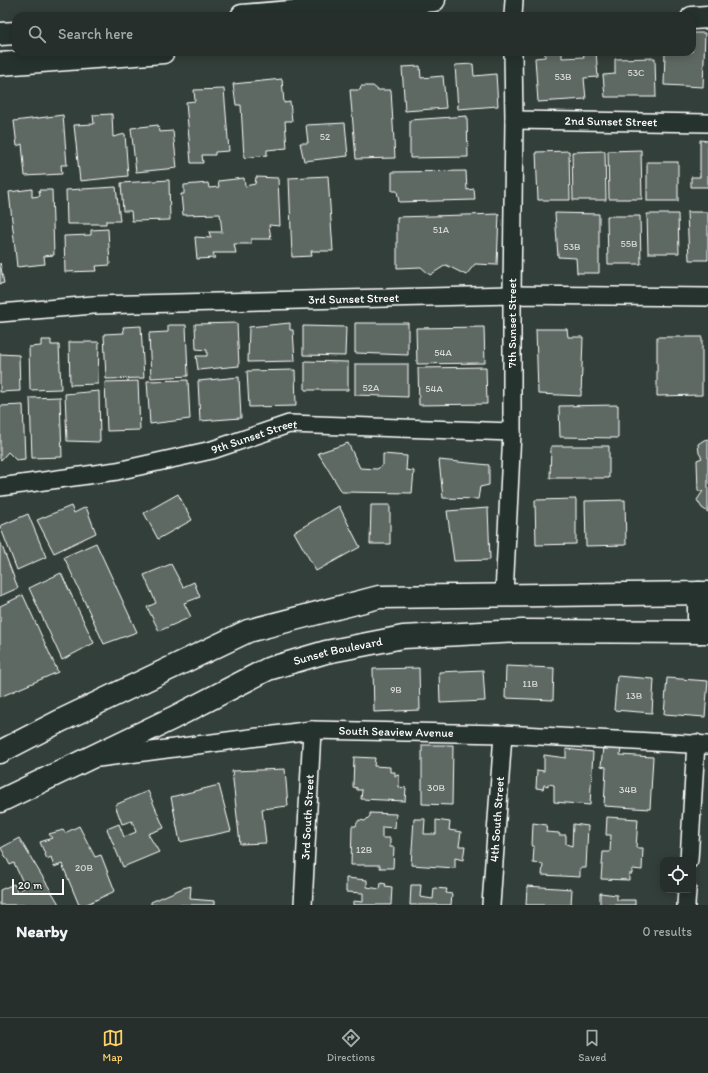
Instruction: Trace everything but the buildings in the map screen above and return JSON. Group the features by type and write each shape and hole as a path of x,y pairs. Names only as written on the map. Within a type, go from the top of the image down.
{"main road":[{"path":"290,12 434,0"},
{"path":"696,18 708,17"},
{"path":"0,34 12,33"},
{"path":"0,64 43,56"},
{"path":"0,752 62,720 248,631 379,597 504,594 703,593 704,632"},
{"name":"Sunset Boulevard","path":"0,801 173,718 268,669 326,652 403,637 522,631 704,632"},
{"path":"0,742 62,720"}],"street":[{"path":"513,12 514,0"},
{"name":"7th Sunset Street","path":"504,594 512,432 513,56"},
{"name":"2nd Sunset Street","path":"514,120 708,123"},
{"name":"3rd Sunset Street","path":"0,313 93,305 512,295 708,297"},
{"name":"9th Sunset Street","path":"0,487 117,471 212,450 289,424 512,432"},
{"name":"South Seaview Avenue","path":"86,760 312,730 503,734 702,744"},
{"name":"3rd South Street","path":"303,905 312,730"},
{"name":"4th South Street","path":"491,905 503,734"},
{"path":"689,857 702,744"},
{"path":"686,905 687,893"}]}
